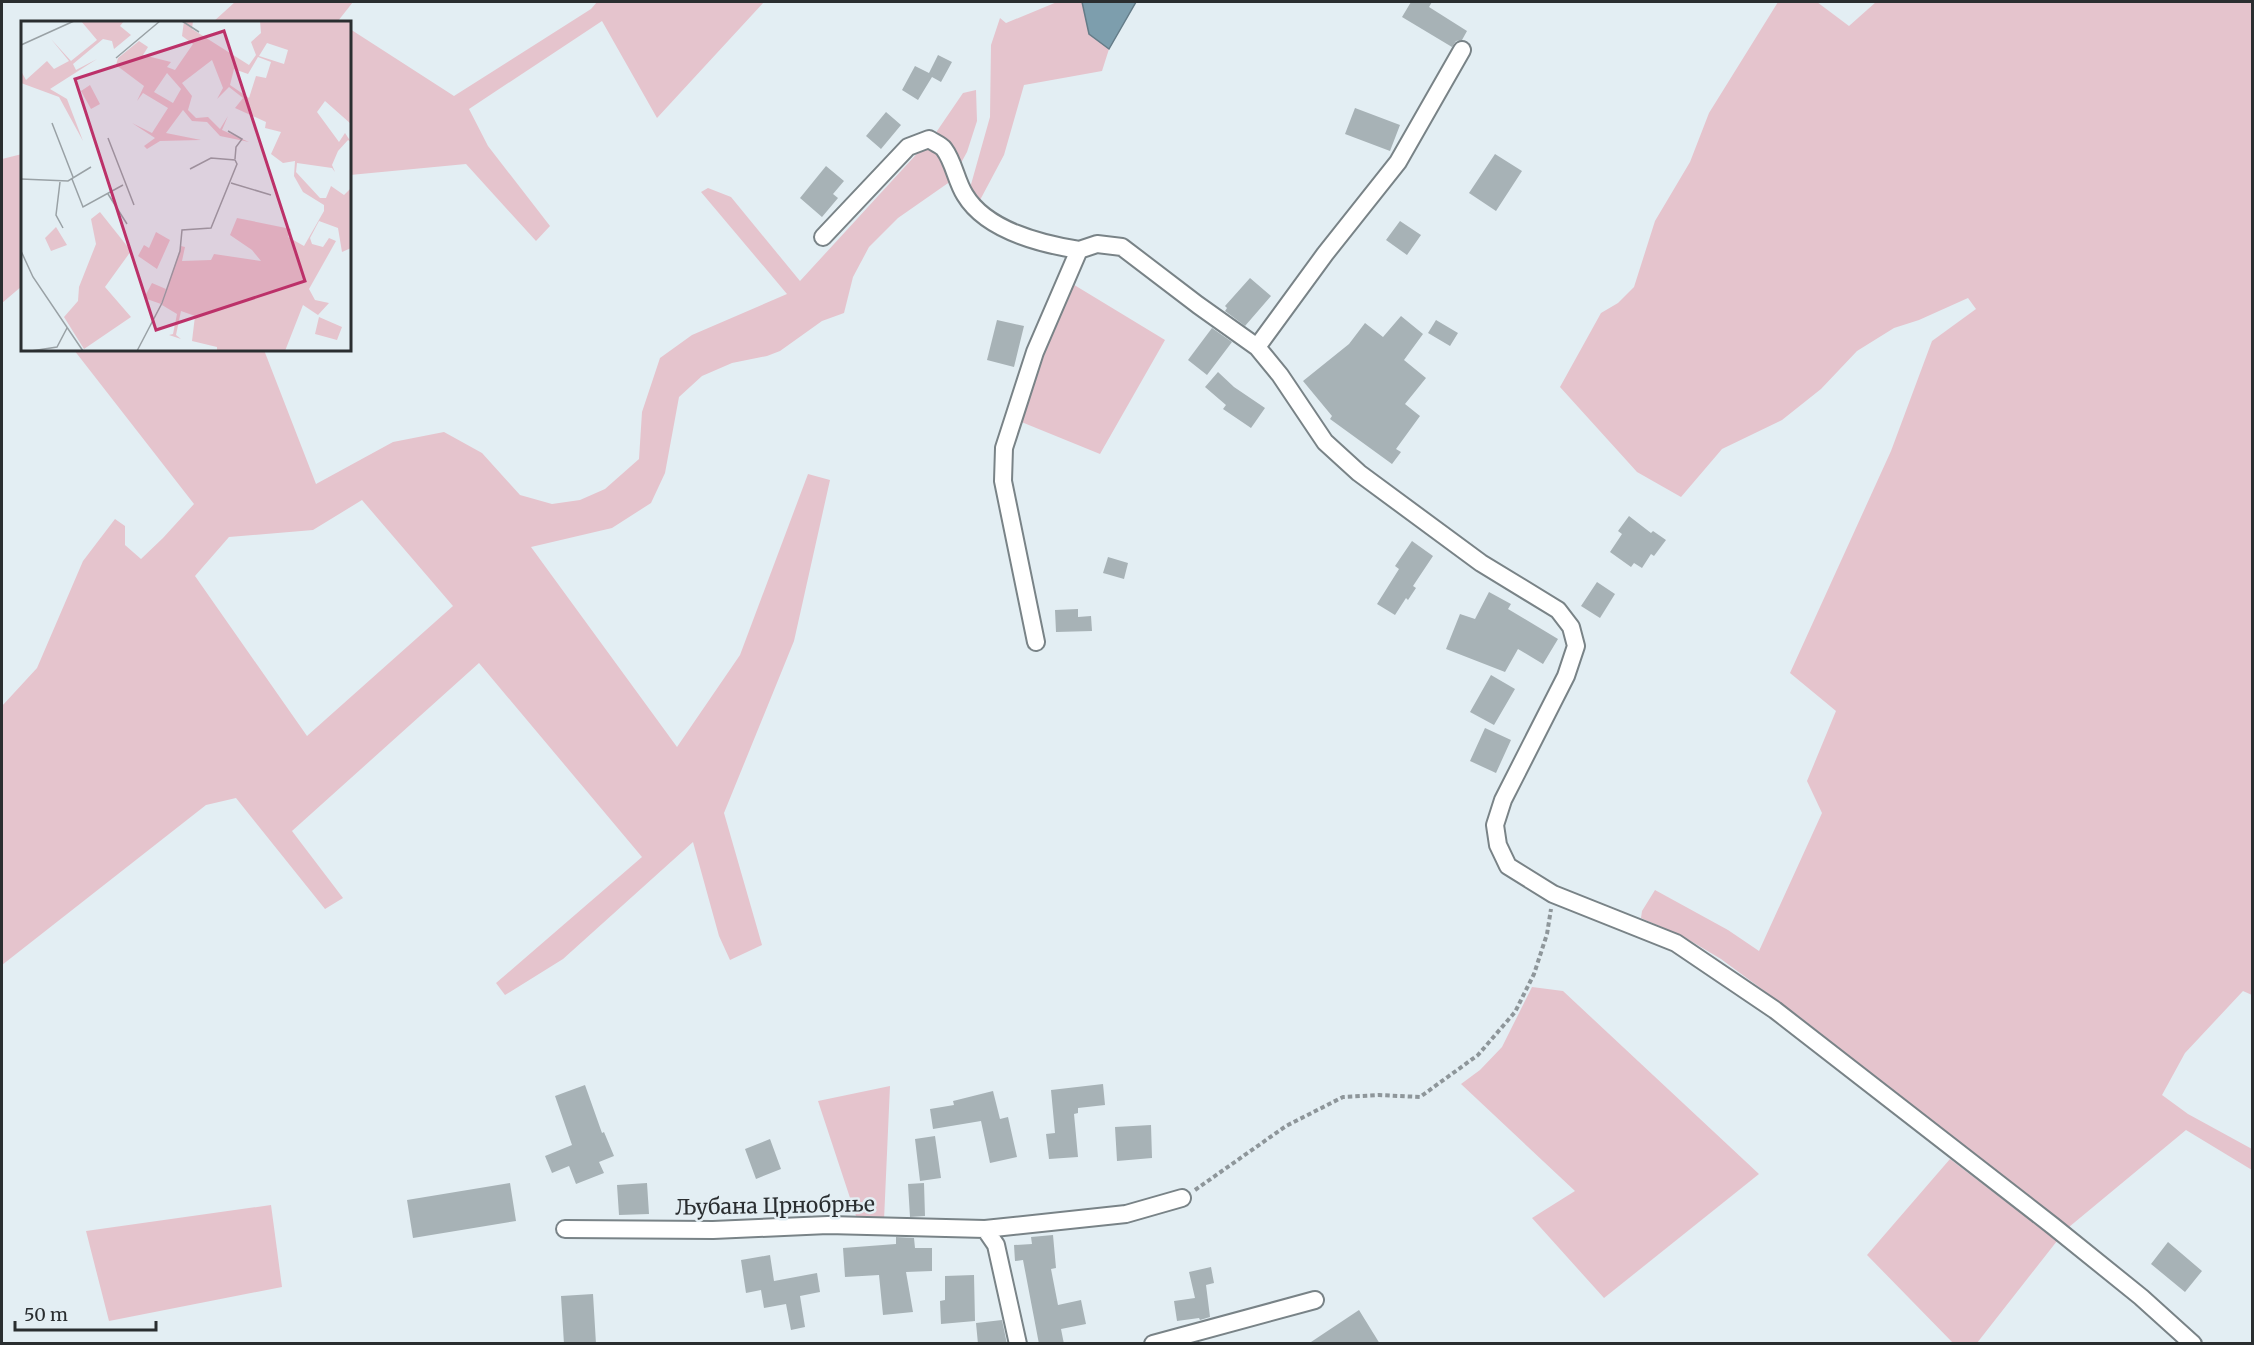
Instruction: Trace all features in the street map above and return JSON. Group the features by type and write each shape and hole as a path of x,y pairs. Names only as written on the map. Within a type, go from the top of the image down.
{"street":[{"path":"1257,347 1325,254 1398,162 1462,50"},
{"path":"823,237 908,147 929,139 943,147 965,196 994,223 1047,245 1079,250 1097,244 1122,247 1257,347 1280,375 1325,442 1359,473 1481,563 1558,610 1571,627 1576,646 1566,676 1503,800 1496,825 1498,846 1508,866 1553,894 1676,943 1775,1010 2053,1226 2141,1297 2193,1344"},
{"path":"1036,642 1004,481 1004,448 1035,352 1079,250"},
{"name":"Љубана Црнобрње","path":"565,1229 713,1230 828,1225 985,1229 1126,1214 1182,1198"},
{"path":"985,1229 996,1245 1018,1344"},
{"path":"1153,1344 1315,1300"}],"path":[{"path":"1182,1198 1286,1126 1342,1097 1379,1095 1420,1097 1478,1055 1515,1012 1534,974 1547,934 1553,894"}],"shaded area":[{"path":"235,2 353,2 338,21 214,21"},
{"path":"597,2 764,2 657,118 602,21 469,109 488,146 550,226 536,241 466,164 351,175 351,30 454,96 591,9"},
{"path":"1057,2 1082,2 1089,34 1109,49 1102,71 1024,85 1004,155 979,202 970,188 990,117 991,45 1000,18 1006,23"},
{"path":"1778,2 1817,2 1849,26 1876,2 2252,2 2252,995 2243,991 2185,1053 2162,1095 2188,1114 2252,1149 2252,1170 2186,1130 2069,1227 1797,1015 1721,959 1684,937 1641,918 1642,911 1655,890 1728,930 1759,951 1822,813 1807,781 1836,711 1790,673 1891,451 1932,341 1976,309 1968,298 1919,320 1894,328 1857,351 1821,389 1782,420 1722,449 1681,497 1637,472 1560,387 1601,313 1618,303 1634,287 1655,221 1690,162 1709,113"},
{"path":"976,90 977,121 967,152 951,181 898,218 869,247 853,277 844,313 822,321 780,351 732,363 702,376 679,397 665,473 651,503 612,528 531,547 677,747 740,655 808,474 830,480 794,641 724,813 762,945 730,960 719,936 693,842 563,959 505,995 496,983 642,857 479,663 292,831 343,898 325,909 236,798 206,805 2,965 2,706 37,668 83,561 115,519 125,526 125,545 141,559 194,504 75,351 264,351 316,484 393,442 444,432 482,453 520,495 552,504 580,500 605,489 639,459 642,412 660,358 692,335 787,294 701,192 708,188 731,197 800,281 935,134 963,93","holes":["362,500 453,606 307,736 195,576 229,537 313,530"]},
{"path":"21,154 21,287 2,303 2,159"},
{"path":"1071,283 1165,340 1100,454 1019,421 1039,356"},
{"path":"1532,987 1563,991 1759,1174 1604,1298 1532,1218 1575,1191 1461,1084 1480,1070 1502,1047"},
{"path":"890,1086 884,1220 857,1219 818,1101"},
{"path":"1950,1159 2057,1241 1977,1343 1953,1343 1867,1255"},
{"path":"271,1205 282,1287 109,1321 86,1231"}],"water":[{"path":"1082,2 1136,2 1109,49 1089,34"}],"building":[{"path":"1411,2 1432,2 1429,7 1467,31 1462,40 1456,41 1452,47 1402,17"},
{"path":"938,55 952,62 941,82 932,77 918,100 902,90 915,66 929,73"},
{"path":"1355,108 1400,125 1390,151 1345,134"},
{"path":"886,112 901,125 881,149 866,136"},
{"path":"1495,154 1522,171 1496,211 1469,193"},
{"path":"826,166 844,181 833,194 838,198 822,217 800,198"},
{"path":"1400,221 1421,235 1407,255 1386,240"},
{"path":"1250,278 1271,296 1245,326 1225,311 1227,308 1225,306"},
{"path":"1401,316 1423,334 1404,360 1426,378 1405,404 1420,416 1396,449 1401,452 1392,464 1330,419 1332,416 1303,381 1349,344 1365,323 1383,337"},
{"path":"997,320 1024,326 1014,367 987,360"},
{"path":"1436,320 1458,333 1450,346 1428,333"},
{"path":"1212,328 1232,342 1207,375 1188,360"},
{"path":"1218,372 1234,387 1265,408 1251,428 1223,409 1226,405 1205,387"},
{"path":"1629,516 1651,533 1653,531 1666,540 1654,556 1651,554 1642,568 1634,563 1631,567 1610,552 1622,534 1618,531"},
{"path":"1412,541 1433,556 1413,586 1416,588 1395,615 1377,604 1399,569 1395,566"},
{"path":"1108,557 1128,563 1124,579 1103,573"},
{"path":"1597,582 1615,594 1600,618 1581,606"},
{"path":"1489,592 1511,604 1508,609 1558,639 1543,664 1518,649 1505,672 1446,649 1460,614 1475,619"},
{"path":"1078,609 1078,617 1091,616 1092,631 1056,632 1055,610"},
{"path":"1491,675 1515,689 1494,725 1470,712"},
{"path":"1485,728 1511,740 1496,773 1470,761"},
{"path":"1103,1084 1105,1105 1078,1108 1078,1113 1074,1114 1078,1157 1049,1159 1046,1134 1055,1133 1051,1090"},
{"path":"585,1085 602,1133 604,1132 614,1156 599,1162 604,1173 576,1184 569,1166 552,1173 545,1156 572,1145 555,1096"},
{"path":"993,1091 1000,1119 1008,1117 1017,1157 990,1163 981,1121 933,1129 930,1109 954,1105 953,1101"},
{"path":"1151,1125 1152,1158 1117,1161 1115,1127"},
{"path":"935,1136 941,1178 920,1181 915,1139"},
{"path":"770,1139 781,1169 756,1179 745,1149"},
{"path":"510,1183 516,1221 413,1238 407,1200"},
{"path":"647,1183 649,1214 619,1215 617,1185"},
{"path":"924,1183 925,1216 910,1217 908,1184"},
{"path":"1053,1235 1056,1268 1051,1269 1058,1305 1081,1300 1086,1324 1061,1329 1064,1344 1039,1344 1023,1260 1015,1261 1014,1245 1032,1244 1031,1237"},
{"path":"896,1237 914,1238 915,1248 932,1248 932,1271 906,1272 913,1312 883,1315 879,1275 845,1277 843,1248 896,1244"},
{"path":"2168,1242 2202,1271 2185,1292 2151,1264"},
{"path":"770,1255 774,1281 817,1273 820,1292 800,1296 805,1327 791,1330 786,1304 764,1308 761,1290 746,1293 741,1260"},
{"path":"1211,1267 1214,1283 1206,1285 1210,1317 1177,1321 1174,1301 1195,1298 1189,1272"},
{"path":"974,1275 975,1321 941,1324 940,1301 945,1300 945,1276"},
{"path":"593,1294 596,1344 564,1344 561,1296"},
{"path":"1359,1310 1380,1344 1308,1344"},
{"path":"1002,1320 1007,1344 978,1344 976,1323"}]}
